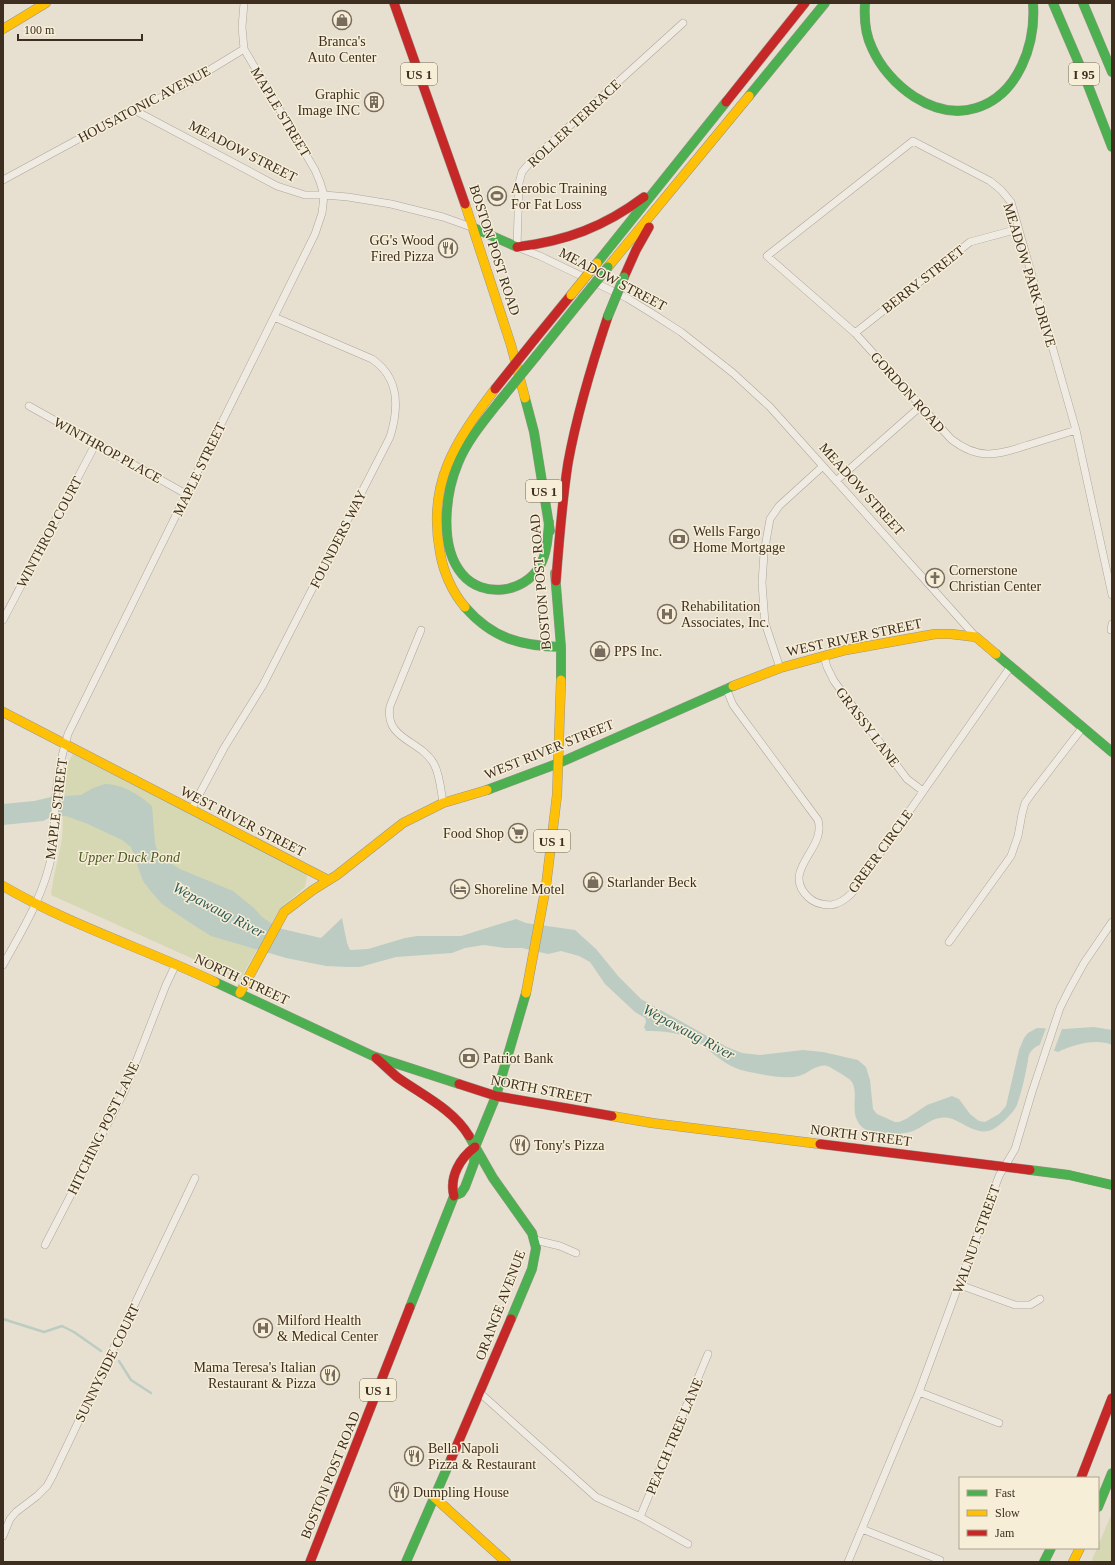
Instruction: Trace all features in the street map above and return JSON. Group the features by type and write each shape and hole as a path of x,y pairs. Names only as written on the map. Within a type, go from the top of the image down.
{"main road":[{"path":"3,29 46,3"},
{"name":"BOSTON POST ROAD","path":"310,1562 454,1196 460,1193 465,1187 474,1163 475,1147 496,1096 526,994 534,945 541,918 553,831 559,763 562,700 561,647 556,581 549,522 534,432 511,345 474,228 394,3"},
{"path":"561,647 523,644 497,634 485,627 473,617 457,597 441,560 438,537 436,513 440,484 444,469 457,442 495,389 597,264 805,3"},
{"path":"549,522 547,549 534,574 518,586 499,591 488,590 470,582 457,567 449,544 447,528 447,510 450,486 462,453 470,439 498,403 825,3"},
{"path":"865,3 865,25 870,45 878,62 890,78 904,91 929,104 947,109 961,109 976,108 992,101 1006,89 1016,75 1030,41 1034,23 1033,3"},
{"name":"I 95","path":"1053,3 1086,80 1112,147"},
{"name":"I 95","path":"1083,3 1112,72"},
{"path":"1090,3 1112,68"},
{"path":"517,247 546,243 571,237 596,228 631,207 653,190 682,156"},
{"path":"556,581 562,504 573,437 588,375 608,316 636,250 651,224 692,165"},
{"name":"MEADOW STREET","path":"474,228 517,247"},
{"name":"WEST RIVER STREET","path":"3,712 328,880 337,875 403,823 443,803 481,792 559,763 726,688 780,668 824,656 935,634 976,637"},
{"path":"976,637 1112,752"},
{"path":"240,993 284,912 328,880"},
{"name":"NORTH STREET","path":"3,886 36,905 176,964 373,1056 496,1096 652,1123 1006,1167 1050,1171 1085,1177 1112,1185"},
{"name":"ORANGE AVENUE","path":"373,1056 396,1076 444,1109 463,1126 493,1178 528,1227 535,1240 536,1252 532,1269 480,1393 406,1562"},
{"name":"BOSTON POST ROAD","path":"454,1196 451,1190 452,1182 462,1158 468,1151 475,1147"},
{"path":"1081,1477 1112,1398"},
{"path":"1099,1505 1112,1473"},
{"path":"434,1497 506,1562"},
{"path":"1044,1562 1050,1549"},
{"path":"1073,1562 1080,1549"}],"street":[{"path":"244,3 242,27 244,48"},
{"name":"ROLLER TERRACE","path":"517,247 519,183 525,168 683,23"},
{"name":"HOUSATONIC AVENUE","path":"3,180 91,132 180,88 244,48"},
{"name":"MAPLE STREET","path":"3,965 36,905 44,884 52,855 56,794 65,744 83,703 315,234 322,213 324,195 315,170 244,48"},
{"name":"MEADOW STREET","path":"136,110 277,186 305,195 324,195 391,204 443,216 474,228"},
{"name":"MEADOW PARK DRIVE","path":"767,256 913,141 990,181 1001,190 1011,202 1076,430 1112,595"},
{"name":"BERRY STREET","path":"855,333 970,242 1018,229"},
{"name":"MEADOW STREET","path":"517,247 540,256 627,298 681,332 733,373 758,395 976,637"},
{"name":"GORDON ROAD","path":"767,256 855,333 950,439 963,448 979,453 1001,454 1076,430"},
{"name":"FOUNDERS WAY","path":"191,810 224,748 264,685 390,437 395,421 397,406 394,389 389,378 378,363 372,359 274,317"},
{"name":"WINTHROP PLACE","path":"29,406 186,494"},
{"path":"836,481 921,406"},
{"name":"WINTHROP COURT","path":"3,620 96,443"},
{"path":"780,668 765,623 762,583 764,553 770,519 779,506 823,466"},
{"path":"421,630 390,706 390,723 395,731 429,756 434,764 443,803"},
{"name":"GRASSY LANE","path":"824,656 827,667 834,681 907,779 923,791"},
{"name":"GREER CIRCLE","path":"726,688 732,705 818,820 820,827 818,838 799,872 803,892 811,900 828,905 840,902 848,897 1011,666"},
{"path":"949,942 1011,856 1018,836 1025,804 1083,727"},
{"name":"WALNUT STREET","path":"848,1562 919,1392 960,1285 999,1176 1016,1149 1032,1092 1053,1028 1069,990 1112,922"},
{"name":"HITCHING POST LANE","path":"45,1245 124,1090 166,985 176,964"},
{"name":"SUNNYSIDE COURT","path":"3,1536 10,1519 16,1512 37,1496 47,1486 53,1475 195,1178"},
{"path":"535,1240 560,1246 576,1253"},
{"path":"960,1285 1015,1305 1030,1305 1040,1299"},
{"name":"PEACH TREE LANE","path":"640,1518 708,1354"},
{"path":"919,1392 999,1423"},
{"path":"480,1393 596,1497 640,1518 688,1544"},
{"path":"862,1529 940,1560"}],"green space":[{"name":"Upper Duck Pond","path":"73,754 306,873 307,877 305,887 279,910 240,980 51,895 62,838 63,784 68,764"},
{"path":"1112,1513 1112,1562 1091,1562 1097,1549 1099,1549 1099,1543"}],"water":[{"name":"Wepawaug River","path":"105,784 111,784 124,788 142,798 152,806 155,843 162,858 180,869 233,891 254,908 262,917 278,928 321,938 342,918 347,943 350,950 368,949 417,936 461,936 516,919 526,923 575,930 596,949 619,977 641,999 727,1047 742,1053 760,1055 803,1050 823,1052 858,1060 866,1067 870,1080 873,1109 877,1114 895,1122 906,1119 927,1105 952,1096 959,1099 970,1114 979,1121 985,1122 999,1114 1006,1106 1019,1050 1024,1038 1028,1033 1037,1028 1064,1029 1094,1027 1112,1030 1112,1045 1092,1042 1077,1045 1058,1052 1039,1045 1032,1050 1029,1056 1017,1105 1004,1121 991,1130 977,1130 953,1119 944,1117 933,1120 916,1130 908,1132 889,1135 876,1134 866,1130 856,1119 854,1106 855,1094 852,1082 830,1067 824,1065 816,1067 802,1075 793,1077 772,1076 745,1071 731,1066 690,1038 671,1033 646,1031 644,1027 646,1022 645,1018 635,1012 605,984 590,962 579,956 561,951 548,954 522,948 505,948 484,945 465,948 452,953 396,957 360,967 326,966 286,958 211,936 162,904 143,881 131,847 122,840 88,824 66,816 53,816 43,821 3,825 3,804 34,801 51,797 81,795 93,788"}],"pier":[{"path":"1046,1028 1062,1029 1053,1053 1039,1047"}],"waterway":[{"path":"3,1319 44,1332 62,1326 74,1332 101,1351"},
{"path":"119,1361 131,1380 151,1393"}],"traffic: fast":[{"path":"749,96 825,3"},
{"path":"865,3 868,37 879,62 889,75 914,97 944,109 960,111 976,108 991,101 1003,92 1014,80 1022,66 1028,50 1033,18 1033,3"},
{"path":"1053,3 1086,80 1112,147"},
{"path":"1083,3 1112,72"},
{"path":"597,263 726,102"},
{"path":"474,228 517,247"},
{"path":"582,299 608,267"},
{"path":"608,316 624,277"},
{"path":"537,355 582,299"},
{"path":"498,403 537,355"},
{"path":"525,398 534,432 550,531"},
{"path":"498,403 466,447 453,476 447,505 446,520 450,550 455,563 462,574 471,582 481,587 492,590 503,590 514,587 533,575 540,566 546,550 549,522"},
{"path":"555,573 561,647 561,680"},
{"path":"465,607 475,618 496,633 532,645 561,647"},
{"path":"996,654 1112,752"},
{"path":"487,790 559,763 733,686"},
{"path":"215,982 373,1056 459,1084"},
{"path":"410,1307 454,1196 461,1193 465,1187 474,1163 475,1147 496,1096 526,993"},
{"path":"469,1136 493,1178 532,1233 536,1248 532,1269 511,1319"},
{"path":"1030,1170 1069,1175 1112,1185"},
{"path":"406,1562 451,1459"},
{"path":"1099,1505 1112,1473"},
{"path":"1044,1562 1050,1549"}],"traffic: slow":[{"path":"3,29 46,3"},
{"path":"608,267 749,96"},
{"path":"465,204 511,345 525,398"},
{"path":"571,295 597,263"},
{"path":"465,607 452,588 443,566 437,527 437,505 441,484 448,464 468,427 495,389"},
{"path":"733,686 780,668 846,650 935,634 976,637 996,654"},
{"path":"526,993 546,886 557,795 561,680"},
{"path":"3,712 328,880"},
{"path":"240,993 284,912 313,890 337,875 403,823 443,803 487,790"},
{"path":"3,886 28,900 81,925 215,982"},
{"path":"612,1116 652,1123 820,1144"},
{"path":"434,1497 506,1562"},
{"path":"1073,1562 1080,1549"}],"traffic: jam":[{"path":"394,3 465,204"},
{"path":"726,102 805,3"},
{"path":"517,247 552,241 584,231 614,217 644,197"},
{"path":"624,277 636,250 649,227"},
{"path":"535,339 571,295"},
{"path":"556,581 568,463 585,389 608,316"},
{"path":"495,389 535,339"},
{"path":"376,1058 397,1077 446,1110 455,1118 469,1136"},
{"path":"459,1084 496,1096 612,1116"},
{"path":"820,1144 1030,1170"},
{"path":"454,1196 454,1175 460,1162 475,1147"},
{"path":"310,1562 410,1307"},
{"path":"451,1459 511,1319"},
{"path":"1081,1477 1112,1398"}],"place":[{"name":"Branca's Auto Center","path":"342,20"},
{"name":"Graphic Image INC","path":"374,102"},
{"name":"Aerobic Training For Fat Loss","path":"497,196"},
{"name":"GG's Wood Fired Pizza","path":"448,248"},
{"name":"Wells Fargo Home Mortgage","path":"679,539"},
{"name":"Cornerstone Christian Center","path":"935,578"},
{"name":"Rehabilitation Associates, Inc.","path":"667,614"},
{"name":"PPS Inc.","path":"600,651"},
{"name":"Food Shop","path":"518,833"},
{"name":"Starlander Beck","path":"593,882"},
{"name":"Shoreline Motel","path":"460,889"},
{"name":"Patriot Bank","path":"469,1058"},
{"name":"Tony's Pizza","path":"520,1145"},
{"name":"Milford Health & Medical Center","path":"263,1328"},
{"name":"Mama Teresa's Italian Restaurant & Pizza","path":"330,1375"},
{"name":"Bella Napoli Pizza & Restaurant","path":"414,1456"},
{"name":"Dumpling House","path":"399,1492"}]}
